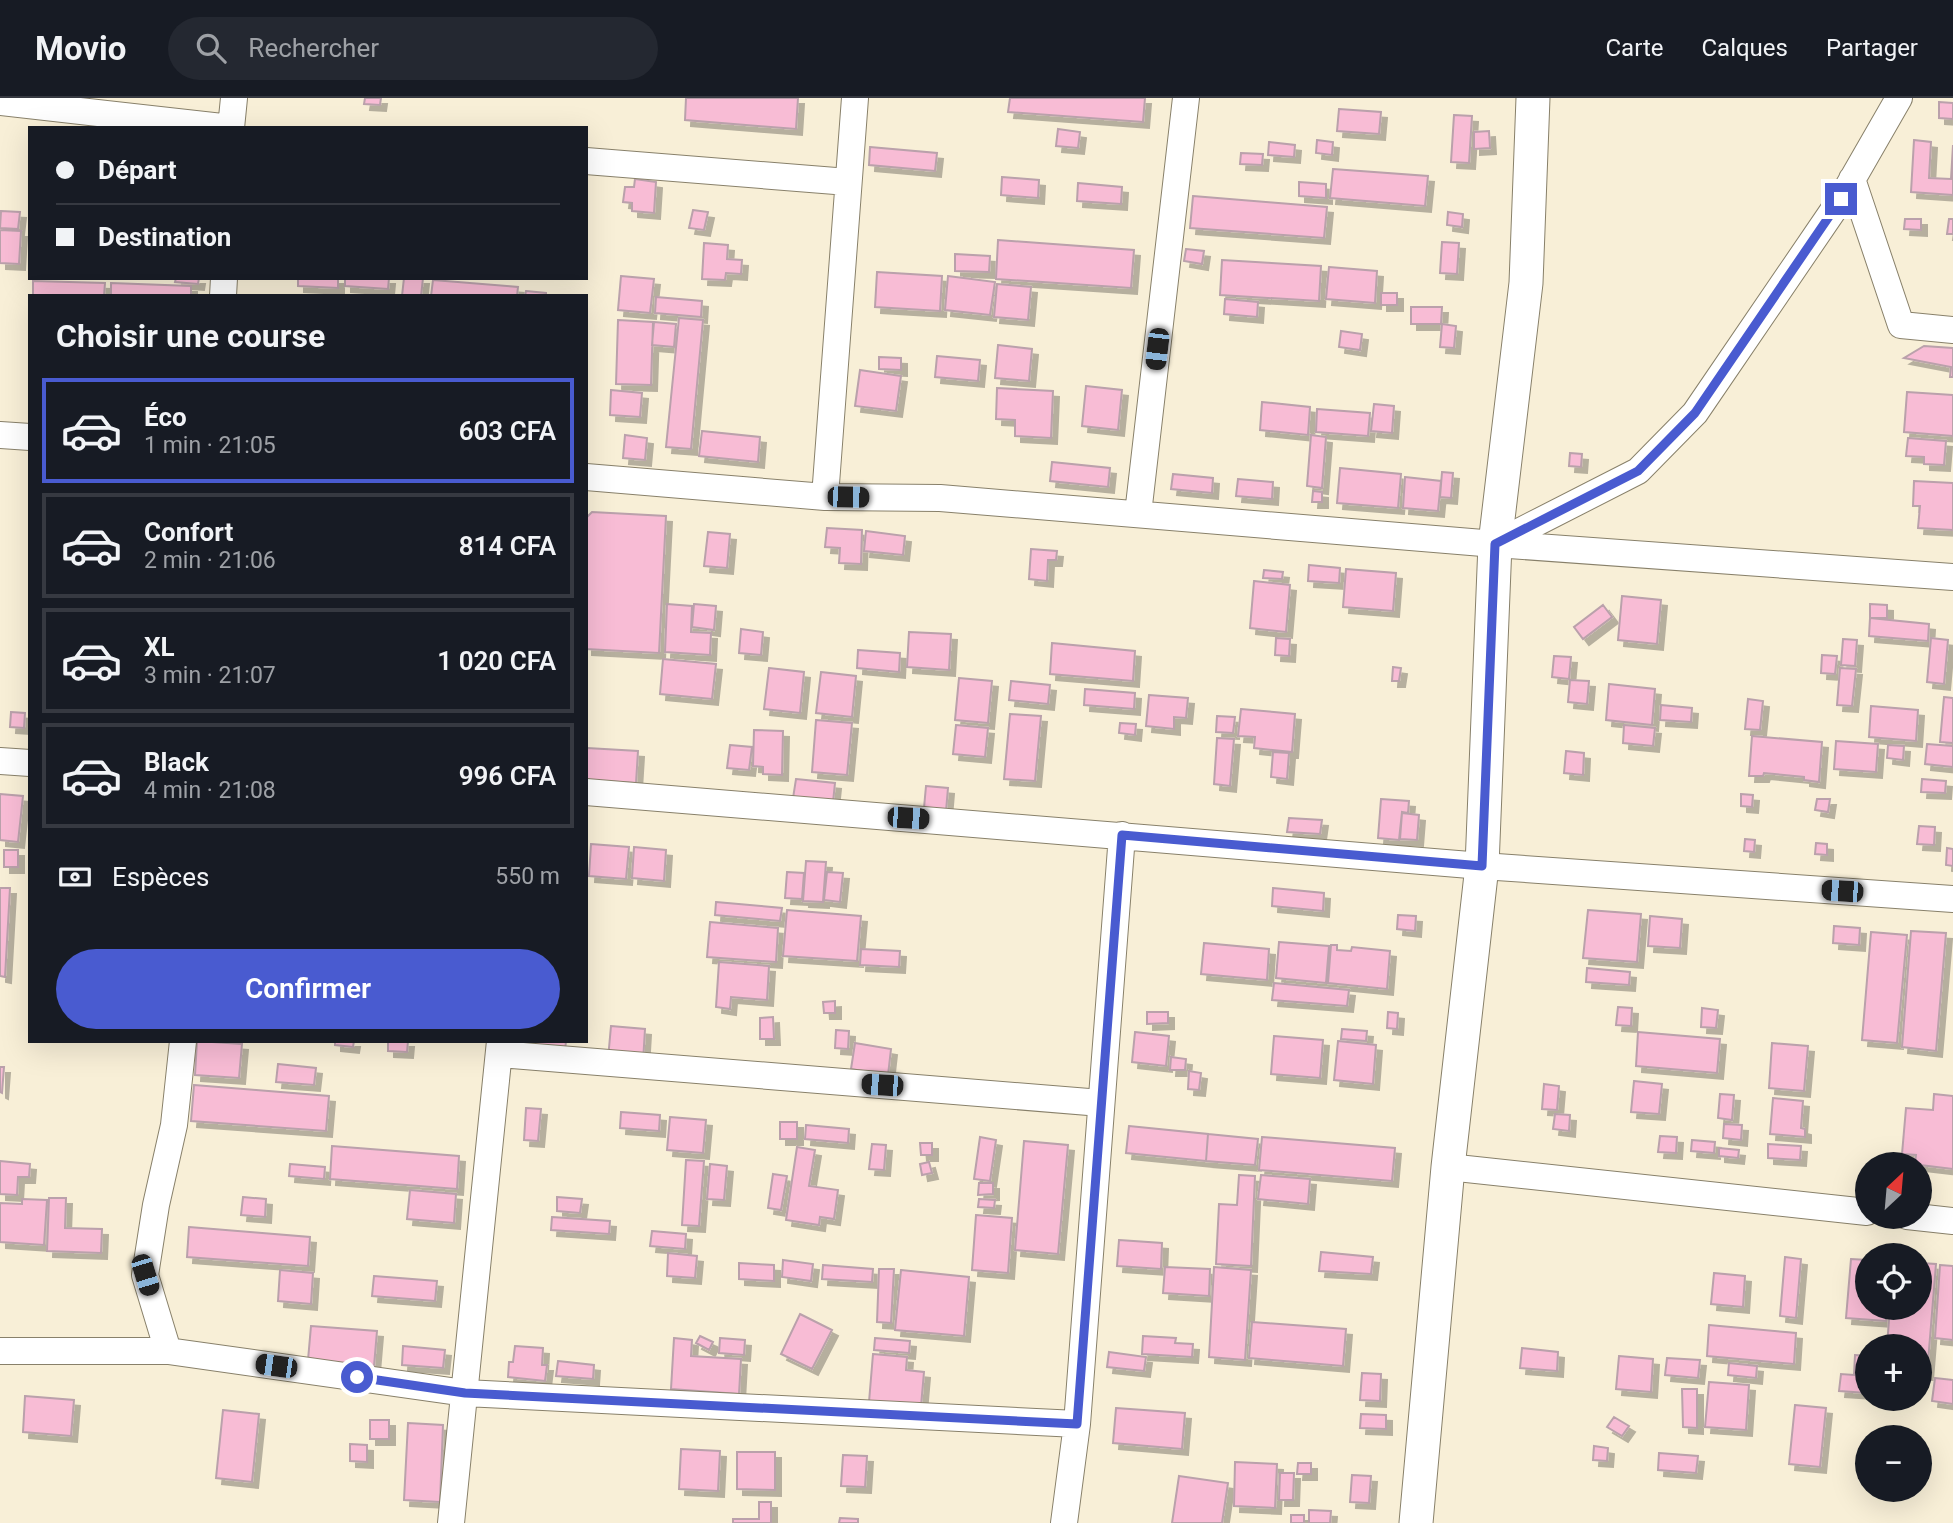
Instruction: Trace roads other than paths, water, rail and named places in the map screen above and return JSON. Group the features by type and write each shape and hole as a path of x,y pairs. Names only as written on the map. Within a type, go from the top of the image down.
{"street":[{"path":"231,126 234,98"},
{"path":"825,497 855,98"},
{"path":"1138,514 1186,98"},
{"path":"1416,1523 1448,1167 1482,866 1495,544 1526,283 1533,98"},
{"path":"1495,544 1638,471 1695,413 1841,199 1899,98"},
{"path":"0,102 126,122 196,126"},
{"path":"588,161 848,182"},
{"path":"1853,179 1900,325 1953,330"},
{"path":"0,435 28,436"},
{"path":"588,477 825,497 940,498 1495,544 1953,577"},
{"path":"0,761 28,763"},
{"path":"588,792 1482,866 1953,899"},
{"path":"1064,1523 1077,1424 1122,835"},
{"path":"168,1351 145,1275 156,1205 174,1125 183,1043"},
{"path":"451,1523 500,1048 1101,1103"},
{"path":"1448,1167 1855,1211"},
{"path":"1932,1219 1953,1221"},
{"path":"0,1351 168,1351 465,1393 1077,1424"}]}
